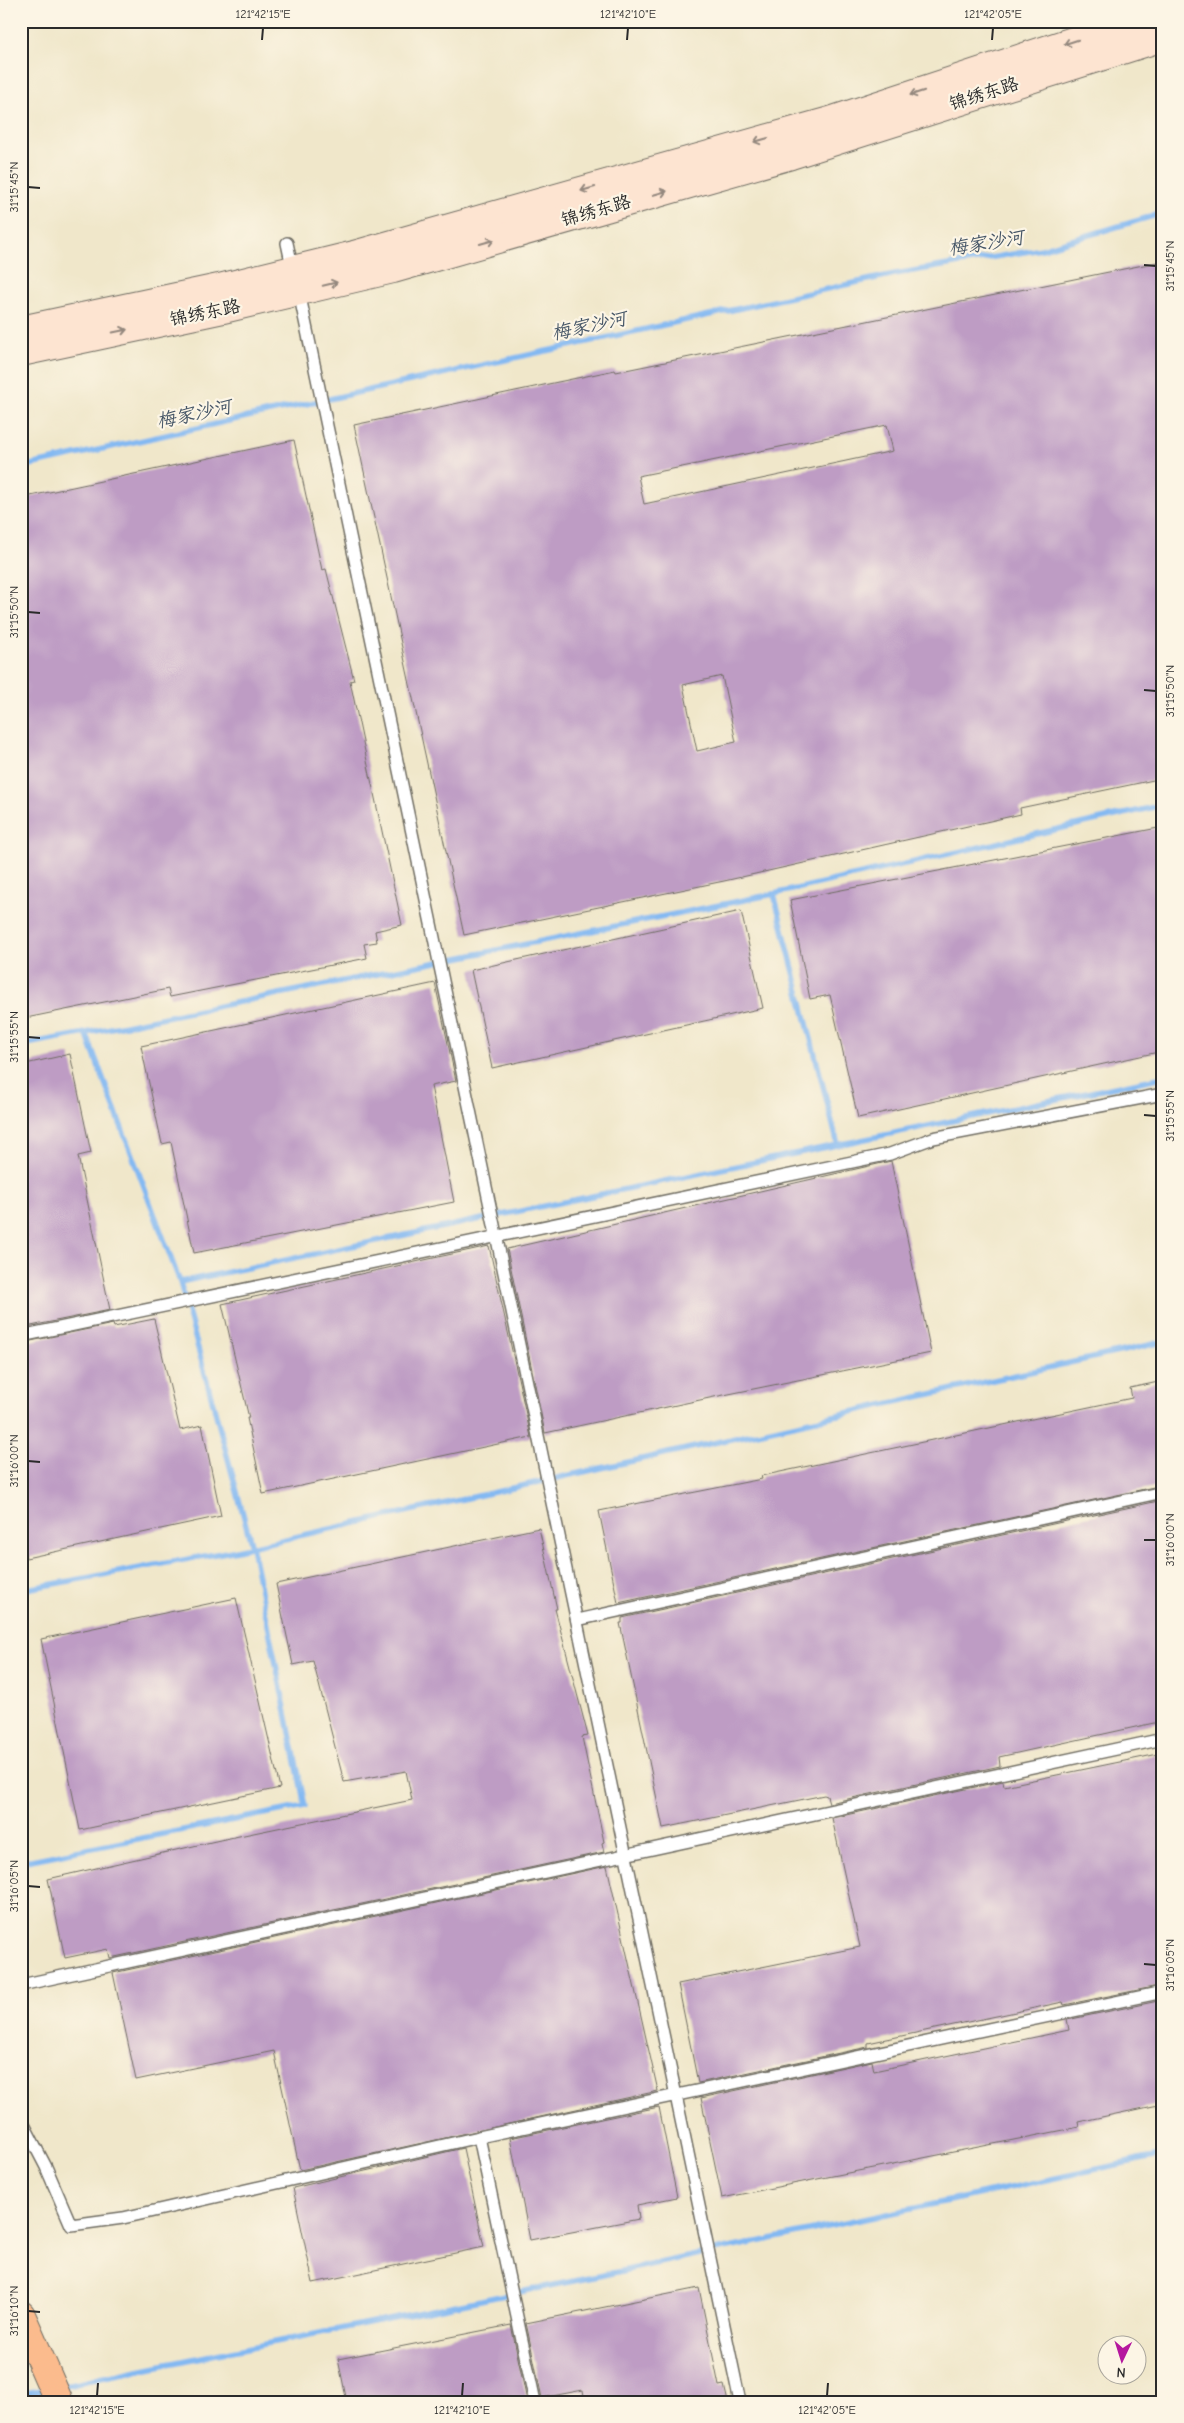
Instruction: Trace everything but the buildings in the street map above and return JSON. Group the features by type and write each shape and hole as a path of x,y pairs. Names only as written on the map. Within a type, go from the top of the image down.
{"highway":[{"path":"21,2315 59,2402"}],"main road":[{"name":"锦绣东路","path":"296,280 373,249 830,121 1134,21"},
{"name":"锦绣东路","path":"21,352 82,328 296,280 393,269 790,155 1163,37"},
{"path":"21,314 82,328"},
{"name":"锦绣东路","path":"21,330 82,328"},
{"path":"21,368 82,328"}],"lane":[{"path":"286,243 296,280 320,393 740,2402"},
{"path":"21,1336 890,1154 933,1138 1163,1094"},
{"path":"577,1620 1163,1492"},
{"path":"21,1985 1163,1739"},
{"path":"21,2119 46,2167 71,2225 123,2218 479,2137 1163,1992"},
{"path":"479,2137 535,2402"}],"waterway":[{"name":"梅家沙河","path":"21,467 895,274 1042,249 1163,213"},
{"path":"774,894 1163,805"},
{"path":"86,1033 774,894 838,1145"},
{"path":"21,1045 86,1033 180,1282 252,1547 305,1806 21,1862"},
{"path":"180,1282 1163,1077"},
{"path":"21,1590 232,1551 1163,1342"},
{"path":"60,2386 603,2275 1163,2155"},
{"path":"21,2394 46,2389"}]}
